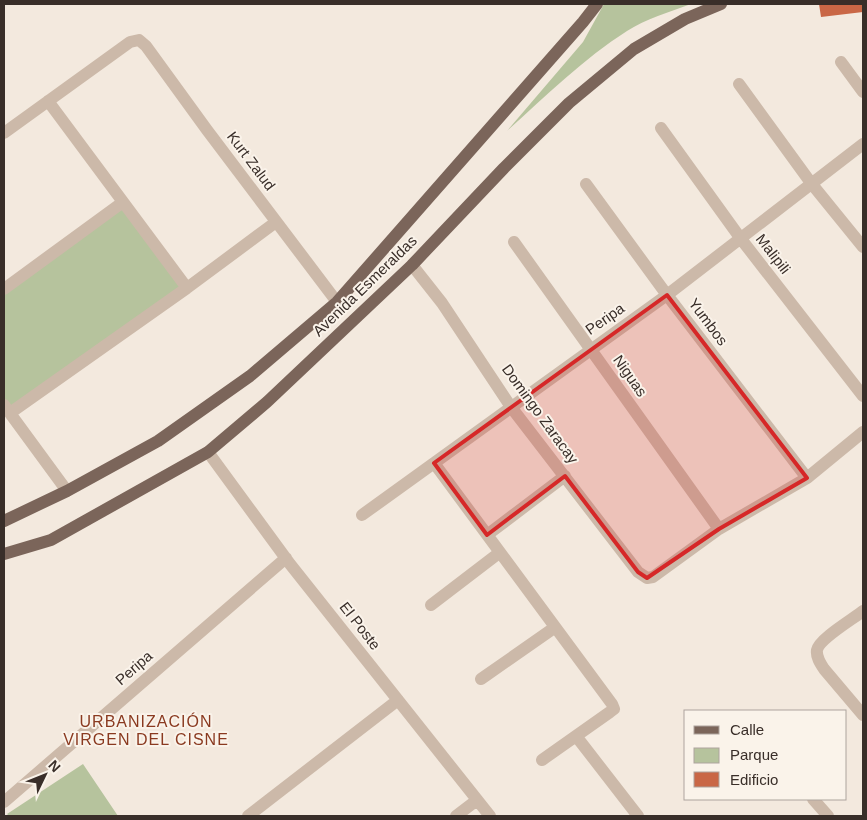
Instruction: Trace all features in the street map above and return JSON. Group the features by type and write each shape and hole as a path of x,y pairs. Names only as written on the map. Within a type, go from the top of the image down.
{"main road":[{"name":"Avenida Esmeraldas","path":"4,521 67,491 158,441 250,376 336,302 546,66 597,4"},
{"name":"Avenida Esmeraldas","path":"4,554 51,540 208,452 267,402 412,265 569,103 610,67 660,33 685,19 721,4"}],"street":[{"name":"Kurt Zalud","path":"48,101 130,42 138,40 146,46 336,302"},
{"path":"841,62 863,92"},
{"path":"739,84 811,183 863,247"},
{"path":"4,133 48,101 187,288"},
{"name":"Malipili","path":"662,128 741,239 863,396"},
{"name":"Peripa","path":"362,515 668,295 863,144"},
{"name":"Yumbos","path":"586,184 807,478"},
{"path":"4,289 122,202"},
{"path":"67,491 7,409 187,288 276,222"},
{"name":"Niguas","path":"514,242 719,529"},
{"name":"Domingo Zaracay","path":"412,265 442,303 512,407 638,572 647,578 653,577 719,529"},
{"path":"719,529 807,478 863,432"},
{"name":"El Poste","path":"208,452 286,558 490,816"},
{"path":"434,463 614,709 542,760"},
{"path":"487,536 565,476"},
{"path":"431,605 499,553"},
{"name":"Peripa","path":"4,802 286,558"},
{"path":"863,611 823,641 818,647 817,653 818,661 863,715"},
{"path":"481,679 554,628"},
{"path":"248,816 398,700"},
{"path":"576,736 638,816"},
{"path":"456,816 477,800"},
{"path":"814,800 828,816"}],"highlighted area":[{"path":"667,295 807,478 719,529 647,578 638,572 565,476 487,535 434,463"}],"green space":[{"path":"604,4 691,4 642,23 611,42 565,78 507,131 583,42"},
{"path":"122,205 187,288 10,413 4,405 4,290"},
{"path":"83,764 118,816 9,816 7,814"}],"building":[{"path":"819,4 863,4 863,12 821,17"}],"district":[{"name":"URBANIZACIÓN VIRGEN DEL CISNE","path":"146,730"}]}
